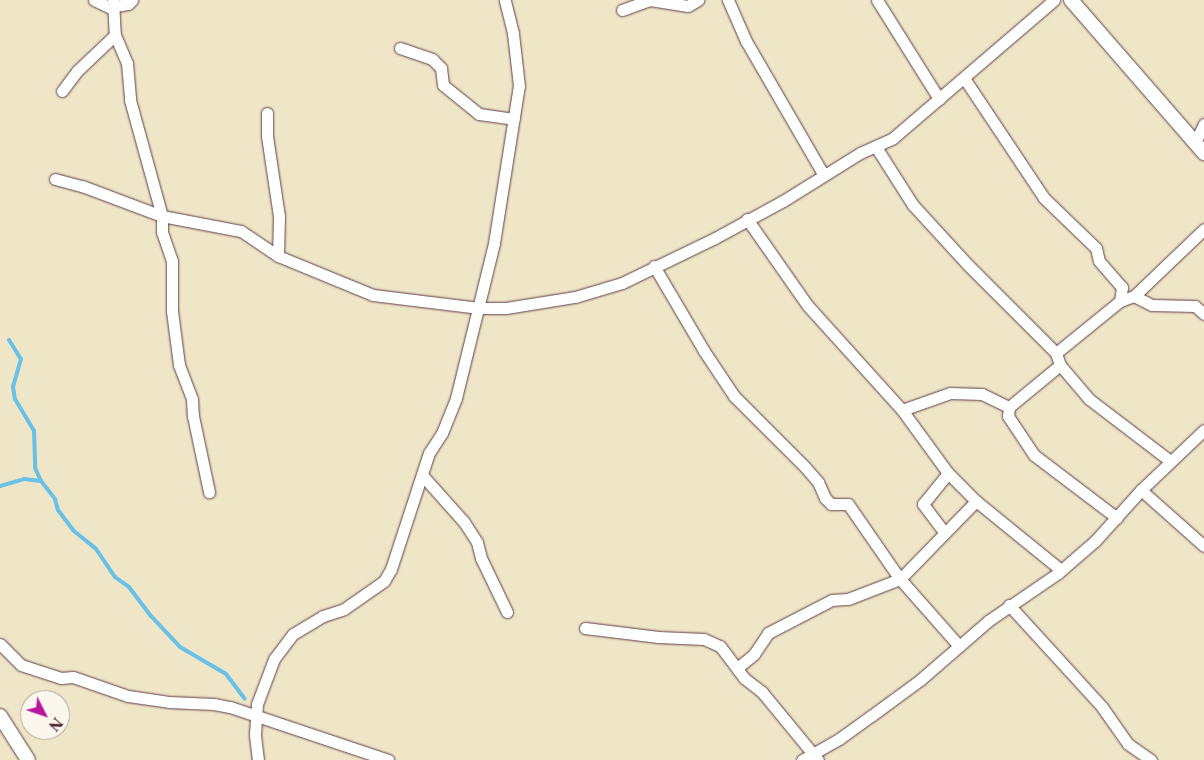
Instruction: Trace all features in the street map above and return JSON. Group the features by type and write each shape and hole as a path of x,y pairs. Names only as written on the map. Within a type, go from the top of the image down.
{"street":[{"path":"94,0 109,7 132,0"},
{"path":"258,760 254,734 258,715 257,704 274,659 292,634 322,616 344,609 384,581 392,569 429,453 442,434 456,398 494,243 519,86 513,33 505,0"},
{"path":"622,10 650,0 688,6 698,0"},
{"path":"728,0 746,41 823,174"},
{"path":"877,0 939,99"},
{"path":"55,179 82,186 162,216 241,232 278,256 373,295 479,308 506,308 575,297 622,283 715,238 783,201 823,174 860,153 893,138 1054,0"},
{"path":"1070,0 1200,148"},
{"path":"114,4 115,35 126,63 130,100 162,216 162,232 172,261 172,311 180,365 192,399 193,416 209,492"},
{"path":"62,91 76,71 115,35"},
{"path":"400,48 432,59 441,68 443,85 479,114 514,119"},
{"path":"964,78 1044,198 1096,248 1099,261 1122,288 1120,301"},
{"path":"267,113 267,136 279,216 278,256"},
{"path":"1200,148 1204,124"},
{"path":"876,147 913,205 968,265 1056,353 1060,364 1089,399 1170,461"},
{"path":"747,219 808,306 902,410 948,473 976,501 1061,570"},
{"path":"1056,353 1120,301 1134,296 1204,229"},
{"path":"654,266 704,351 734,396 805,467 818,482 825,498 831,504 848,504 900,579 959,646"},
{"path":"1134,296 1152,305 1195,306 1204,314"},
{"path":"1060,364 1009,407 1008,416 1034,455 1117,518"},
{"path":"902,410 950,393 982,394 1009,407"},
{"path":"802,760 815,758 913,686 1009,605 1061,570 1095,541 1141,490 1204,430"},
{"path":"944,532 923,504 948,473"},
{"path":"422,475 464,522 477,542 481,558 507,612"},
{"path":"1141,490 1204,546"},
{"path":"737,668 754,654 768,634 832,600 848,599 900,579 976,501"},
{"path":"1009,605 1102,707 1128,744 1151,760"},
{"path":"585,628 658,637 704,640 720,646 744,678 762,692 815,758"},
{"path":"0,644 21,665 62,678 73,677 128,696 169,702 214,704 258,715 297,731 388,760"},
{"path":"0,716 28,760"}],"waterway":[{"path":"9,340 21,359 13,387 15,399 34,431 35,468 41,481 55,499 58,510 74,531 96,549 115,577 129,587 151,616 180,647 226,674 245,699"},
{"path":"0,486 24,479 41,481"}]}
